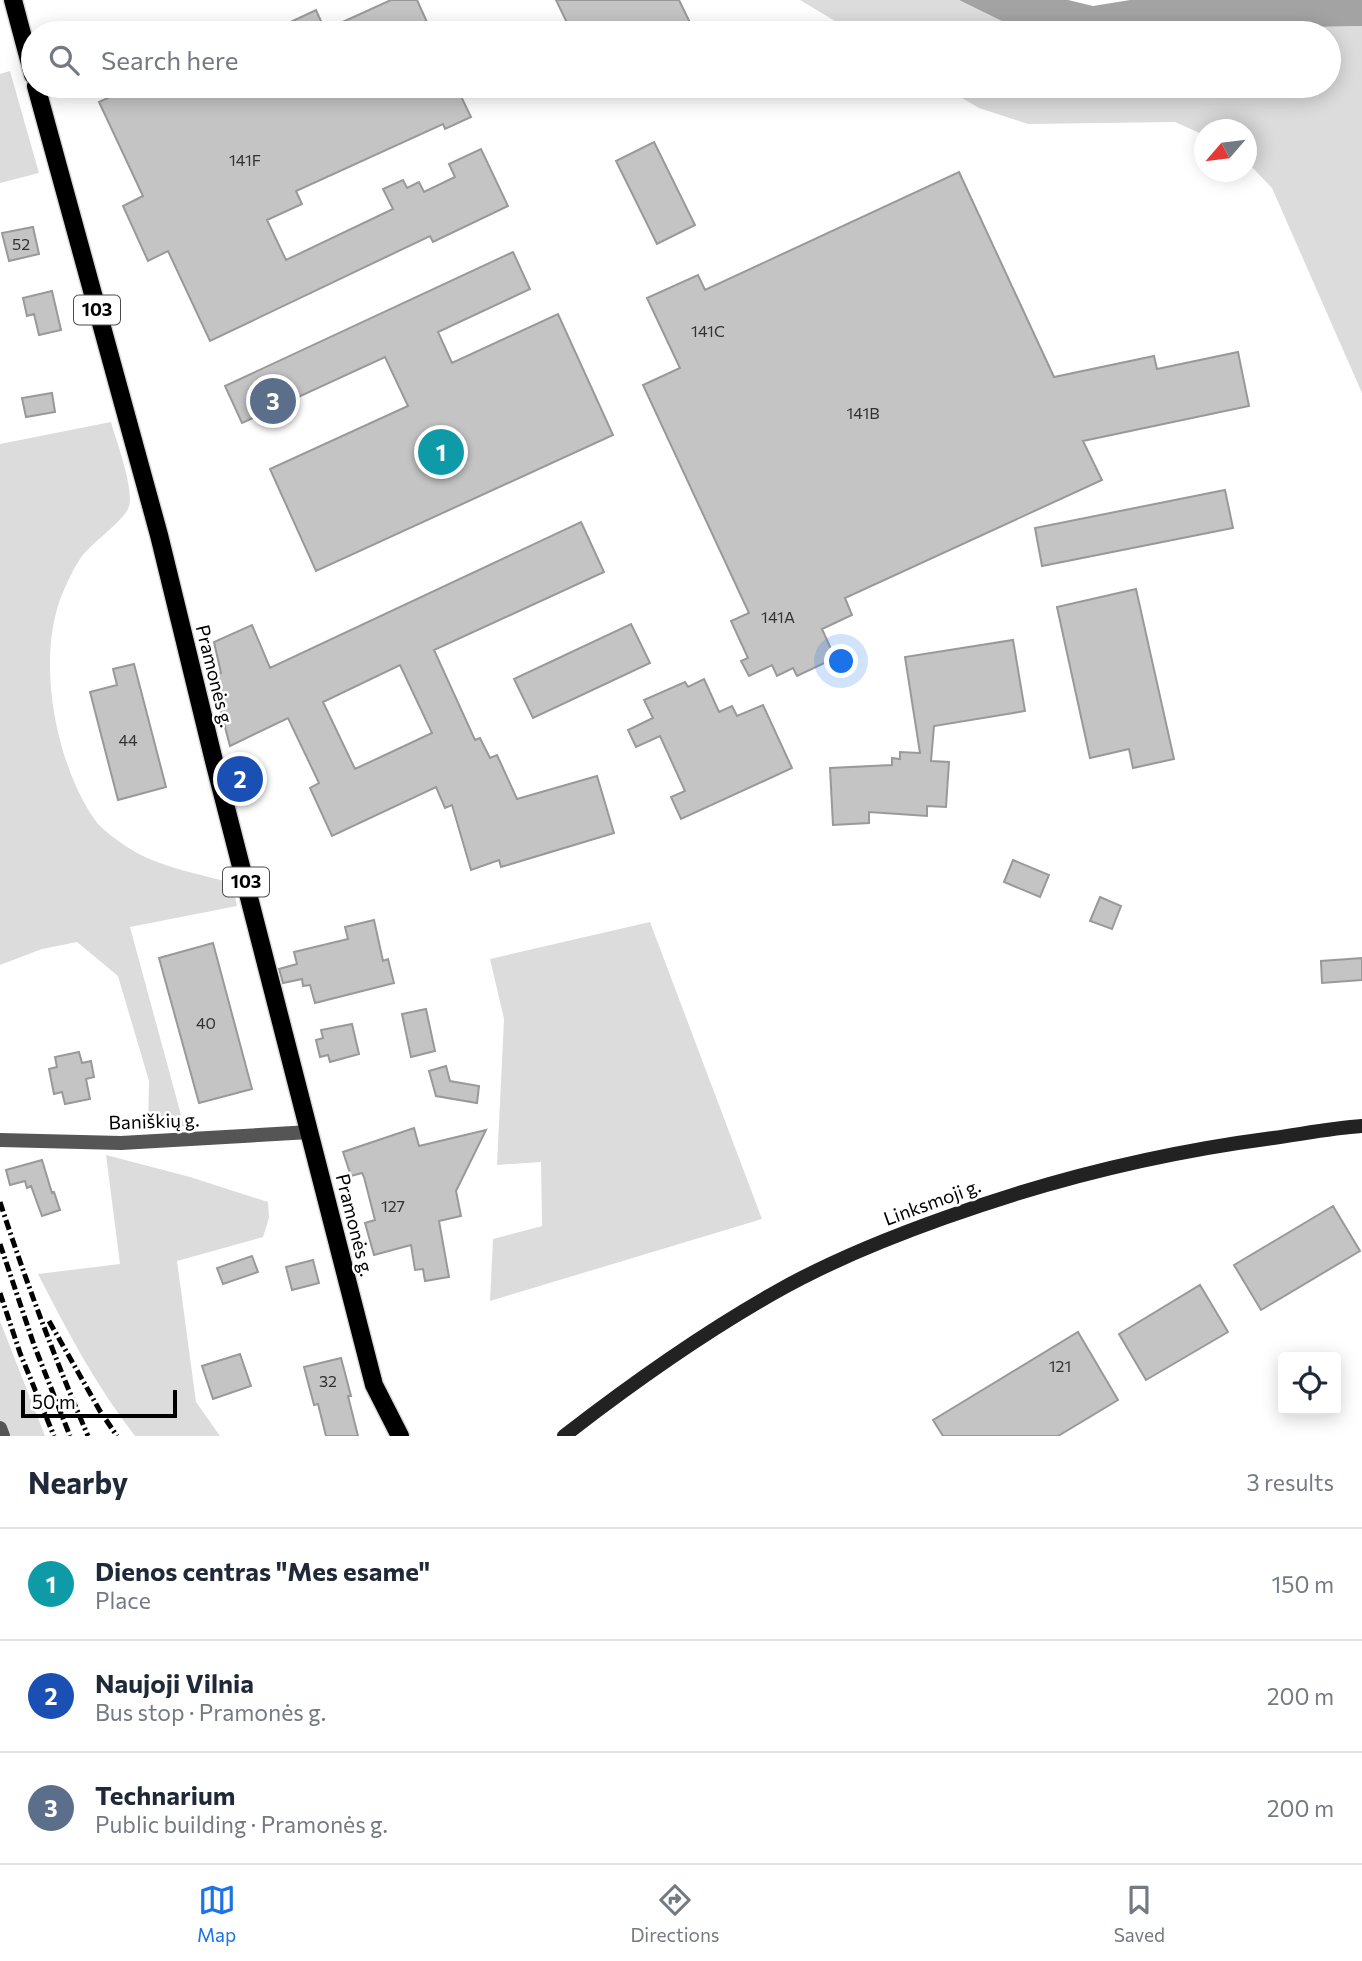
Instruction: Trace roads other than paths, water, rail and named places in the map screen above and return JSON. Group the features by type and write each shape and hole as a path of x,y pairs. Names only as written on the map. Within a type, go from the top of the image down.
{"main road":[{"path":"13,0 21,30"},
{"name":"Pramonės g.","path":"39,98 159,535 374,1385 400,1436"},
{"name":"Linksmoji g.","path":"564,1436 699,1338 787,1286 893,1236 1056,1181 1131,1162 1222,1145 1362,1126"}],"street":[{"name":"Baniškių g.","path":"0,1140 121,1143 310,1132"},
{"path":"0,1428 3,1436"}],"railway":[{"path":"0,1202 41,1320 88,1436"},
{"path":"0,1244 34,1345 70,1436"},
{"path":"0,1293 20,1353 54,1436"},
{"path":"49,1321 117,1436"}],"place":[{"name":"Technarium","path":"273,401"},
{"name":"Dienos centras \"Mes esame\"","path":"441,452"},
{"name":"Naujoji Vilnia","path":"240,779"}]}
